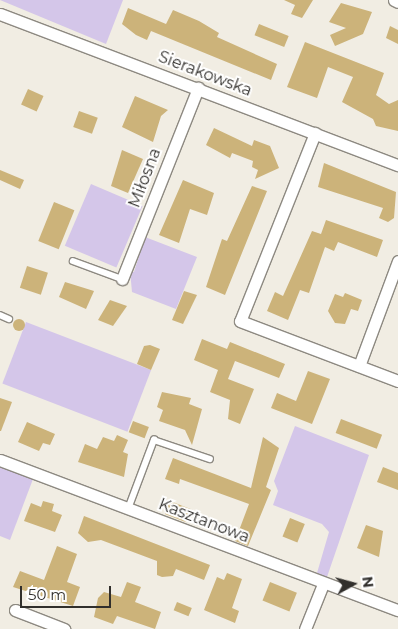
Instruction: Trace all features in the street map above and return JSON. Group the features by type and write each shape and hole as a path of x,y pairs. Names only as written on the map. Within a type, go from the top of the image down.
{"street":[{"path":"394,0 398,2"},
{"name":"Sierakowska","path":"0,14 398,165"},
{"name":"Miłosna","path":"122,279 198,88"},
{"path":"315,133 240,321 398,381"},
{"path":"360,366 398,260"},
{"name":"Kasztanowa","path":"0,460 323,584 398,610"},
{"path":"305,629 323,584"},
{"path":"15,610 64,629"}],"lane":[{"path":"73,261 122,279"},
{"path":"0,315 9,319"},
{"path":"128,509 154,440 210,459"}],"shaded area":[{"path":"0,0 123,0 106,44"},
{"path":"91,184 143,206 116,268 65,246"},
{"path":"145,237 197,257 176,309 132,292 130,271 134,272"},
{"path":"26,322 151,370 127,432 2,384"},
{"path":"295,426 369,455 327,577 317,573 329,532 322,524 273,505 278,491 274,481"},
{"path":"0,466 33,479 10,540 0,536"}],"building":[{"path":"284,0 313,0 302,18 291,14 295,5"},
{"path":"341,3 372,12 363,34 335,46 330,35 346,28 329,22"},
{"path":"128,8 166,24 173,10 199,21 219,33 217,37 277,64 271,80 151,31 147,40 136,35 122,24"},
{"path":"259,24 289,36 284,47 255,35"},
{"path":"390,26 398,30 398,44 386,38"},
{"path":"305,42 384,73 376,95 389,104 398,100 398,131 376,126 373,119 342,102 353,77 328,67 317,98 287,87"},
{"path":"28,89 44,96 37,111 21,105"},
{"path":"135,96 168,110 161,116 153,142 122,127"},
{"path":"79,111 98,118 92,134 73,127"},
{"path":"214,128 252,146 254,140 270,146 279,168 255,179 258,170 252,167 253,161 232,153 230,158 206,145"},
{"path":"122,150 143,159 128,193 111,186"},
{"path":"324,163 396,192 394,218 388,222 379,218 383,208 318,187"},
{"path":"0,170 24,180 20,189 0,180"},
{"path":"183,180 214,193 207,215 190,209 179,243 159,235"},
{"path":"252,186 267,191 225,295 206,287 222,239 227,241"},
{"path":"54,202 74,210 59,249 38,241"},
{"path":"326,220 383,240 377,257 338,242 334,251 325,247 309,293 300,290 288,320 267,311 275,292 283,296 312,231 321,234"},
{"path":"27,266 48,273 41,295 20,288"},
{"path":"65,282 94,291 86,309 59,297"},
{"path":"184,291 197,295 183,324 172,320"},
{"path":"345,293 362,300 358,311 351,309 345,324 335,323 328,311 335,294 343,297"},
{"path":"110,300 127,306 113,326 98,320"},
{"path":"21,319 24,320 24,330 17,331 14,330 13,323 14,320"},
{"path":"202,339 227,349 230,342 285,364 279,378 235,361 228,379 254,389 240,424 228,419 230,400 210,392 218,370 194,360"},
{"path":"150,345 160,349 151,370 137,364 144,346"},
{"path":"308,371 330,379 312,424 271,408 277,393 296,401"},
{"path":"162,392 191,398 189,404 202,409 192,445 185,430 159,421 163,410 157,407"},
{"path":"0,398 12,402 1,431 0,431"},
{"path":"341,419 382,435 377,449 336,433"},
{"path":"133,421 149,427 145,438 129,432"},
{"path":"27,422 55,434 50,445 43,443 39,451 18,442"},
{"path":"117,435 128,440 123,452 128,454 124,477 78,462 85,444 97,449 103,437 114,441"},
{"path":"263,437 279,448 266,487 271,490 248,546 235,541 249,504 180,479 179,484 165,479 173,458 251,488"},
{"path":"383,467 398,473 398,490 377,482"},
{"path":"43,501 54,504 52,511 62,515 55,532 24,521 31,503 41,507"},
{"path":"170,501 191,509 186,522 165,514"},
{"path":"84,516 210,565 204,580 176,569 173,576 162,577 157,575 157,561 101,540 88,542 78,533"},
{"path":"290,518 305,524 297,543 283,537"},
{"path":"366,525 383,531 379,557 357,548"},
{"path":"57,546 77,554 67,582 80,587 73,606 13,587 20,571 44,580"},
{"path":"227,573 242,579 232,608 239,611 235,623 204,610 217,577 224,580"},
{"path":"127,582 141,587 135,602 161,612 155,629 117,616 113,624 94,617 98,598 104,592 121,597"},
{"path":"270,582 297,593 289,611 263,601"},
{"path":"177,602 192,608 188,616 174,610"}]}
